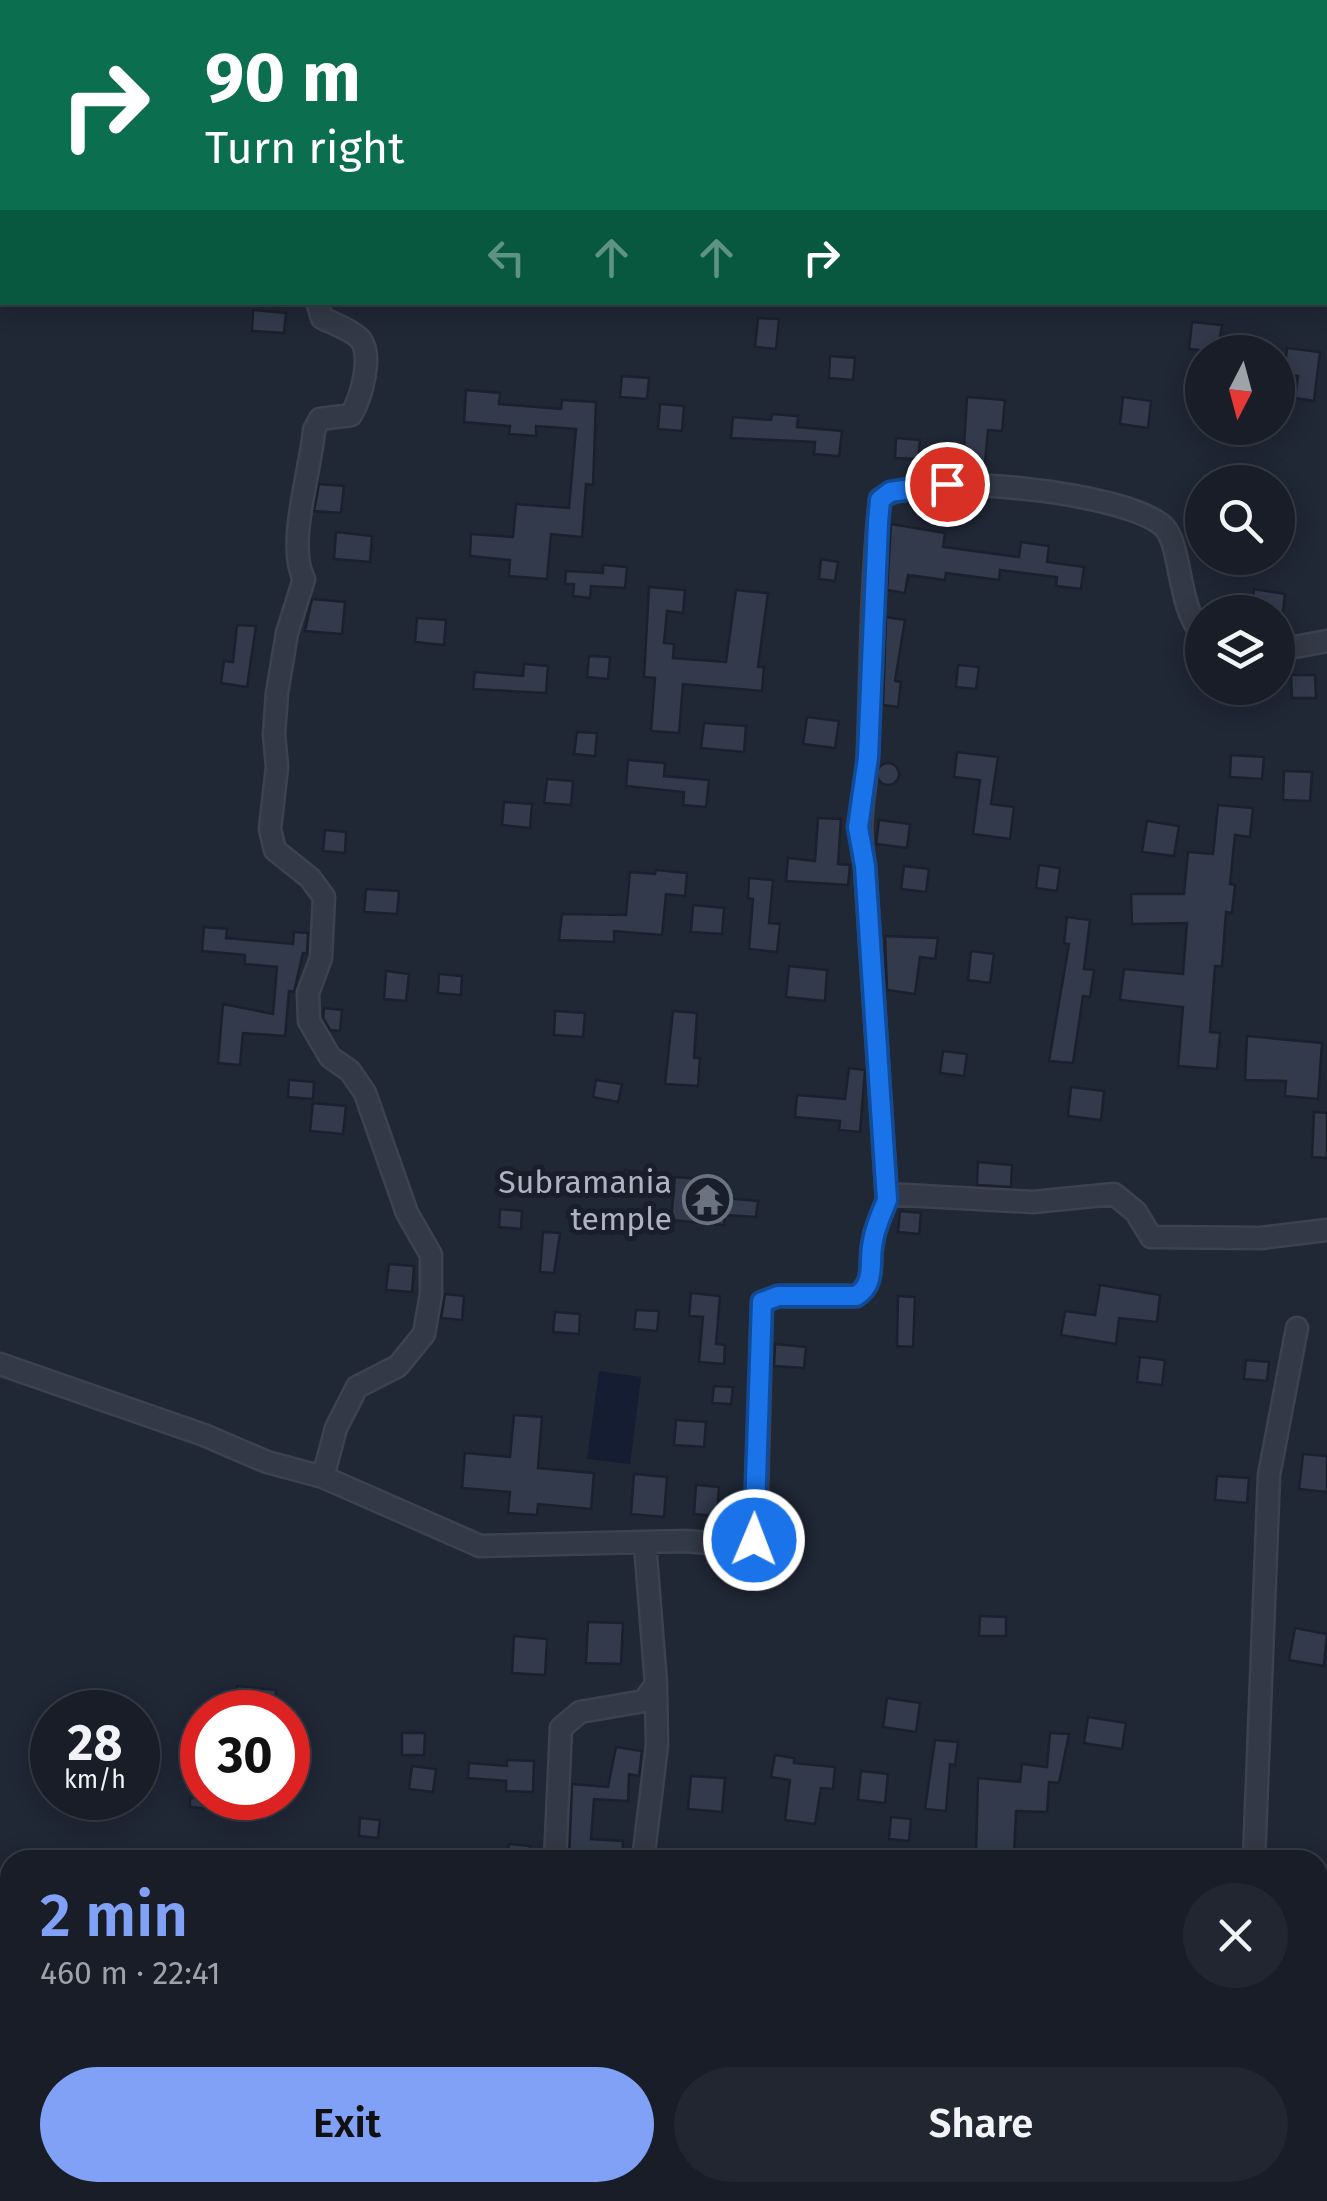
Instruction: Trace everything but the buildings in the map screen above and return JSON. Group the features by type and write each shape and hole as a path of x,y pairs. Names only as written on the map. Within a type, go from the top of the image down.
{"street":[{"path":"318,305 322,318 360,338 366,354 352,415 320,419 314,430 298,545 298,568 304,579 287,632 278,694 274,734 278,767 270,830 275,850 310,878 324,896 320,958 308,993 309,1021 330,1057 350,1072 365,1093 406,1213 430,1255 431,1294 424,1334 398,1366 357,1387 336,1428 323,1477"},
{"path":"0,1364 204,1435 267,1462 323,1477 480,1546 684,1541 744,1546 754,1540 762,1302 778,1296 856,1296 864,1291 871,1278 872,1241 887,1194 865,866 858,827 868,757 870,616 880,500 890,492 947,484 1075,496 1153,518 1168,532 1185,599"},
{"path":"1295,647 1327,641"},
{"path":"887,1194 1033,1202 1114,1194 1136,1212 1151,1237 1261,1238 1327,1230"},
{"path":"1254,1850 1269,1475 1297,1328"},
{"path":"644,1850 657,1745 645,1544"},
{"path":"555,1850 561,1728 580,1712 644,1701 656,1684"}],"water":[{"path":"599,1371 641,1377 630,1464 587,1459"}],"place":[{"name":"Subramania temple","path":"707,1200"}],"route":[{"path":"754,1540 756,1387 762,1302 778,1296 856,1296 864,1291 871,1278 872,1241 887,1200 865,866 858,827 868,757 870,616 880,500 890,492 947,484"}]}
